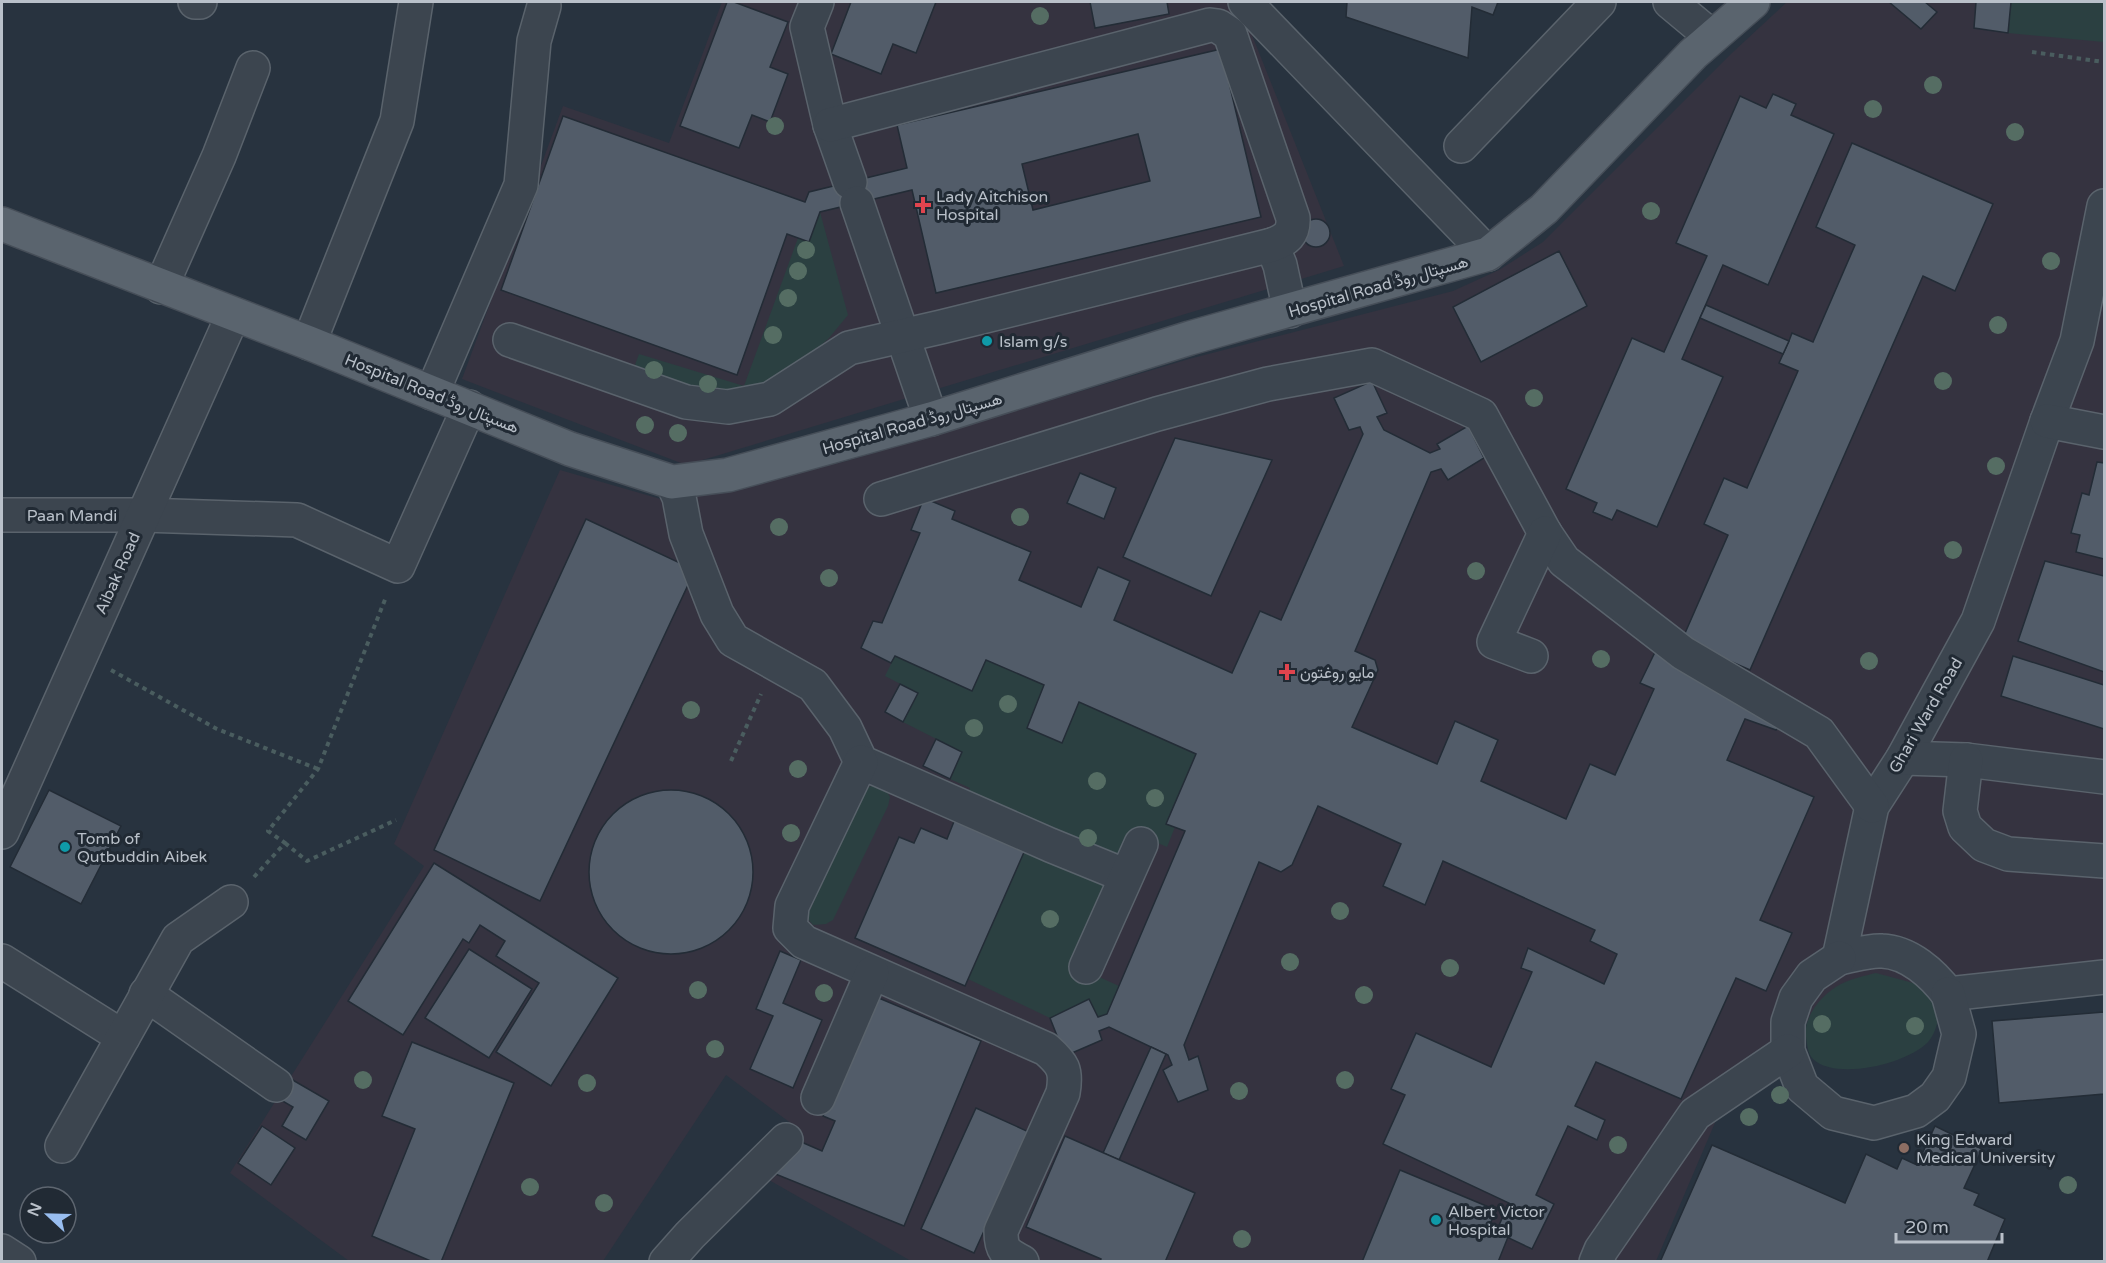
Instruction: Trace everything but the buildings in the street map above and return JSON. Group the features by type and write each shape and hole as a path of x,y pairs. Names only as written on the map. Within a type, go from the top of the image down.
{"main road":[{"name":"Hospital Road ھسپتال روڈ","path":"2,224 309,343 570,448 672,482 728,475 931,419 1190,338 1488,254 1544,209 1685,63 1753,2"}],"street":[{"path":"309,343 397,121 416,2"},
{"path":"817,2 807,27 830,125 931,419"},
{"path":"1245,2 1488,254"},
{"path":"1461,146 1599,2"},
{"path":"1671,2 1712,37"},
{"path":"432,393 521,185 534,41 544,6"},
{"path":"510,340 686,402 728,407 770,399 849,348 1272,245 1285,240 1292,232 1293,218 1230,34 1218,26 1210,25 830,125"},
{"path":"161,286 219,156 253,68"},
{"name":"Ghari Ward Road","path":"1839,958 1872,806 1903,758 1978,621 2080,327 2104,206"},
{"path":"1272,245 1280,265 1290,311"},
{"name":"Aibak Road","path":"2,832 14,770 81,654 233,315"},
{"path":"881,499 1157,414 1268,384 1372,365 1481,415 1545,533 1564,561 1683,653 1819,733 1872,806"},
{"path":"398,566 469,407"},
{"path":"2047,421 2104,432"},
{"path":"672,482 679,497 686,534 717,614 734,640 813,685 845,728 861,762 1126,876"},
{"name":"Paan Mandi","path":"2,515 143,515 297,520 398,566"},
{"path":"1531,656 1494,642 1545,533"},
{"path":"1903,758 1966,760 2104,777"},
{"path":"1966,760 1960,811 1965,827 1984,844 2008,854 2104,861"},
{"path":"861,762 792,906 789,928 804,942 1046,1048 1059,1060 1066,1075 1063,1094 1001,1231 1001,1246 1009,1255 1022,1262"},
{"path":"1086,967 1141,844"},
{"path":"62,1146 177,939 231,902"},
{"path":"1882,951 1905,957 1935,977 1948,994 1959,1034 1949,1077 1935,1097 1916,1111 1874,1123 1833,1113 1802,1087 1788,1051 1788,1022 1796,998 1812,976 1839,958 1882,951"},
{"path":"2,961 123,1037"},
{"path":"818,1098 872,973"},
{"path":"1948,994 2104,977"},
{"path":"146,994 276,1085"},
{"path":"1596,1262 1601,1250 1695,1114 1788,1051"},
{"path":"666,1262 690,1235 786,1140"},
{"path":"2,1251 19,1262"}],"path":[{"path":"2032,52 2104,62"},
{"path":"396,820 307,861 268,831 318,769 398,566"},
{"path":"81,654 217,729 318,769"},
{"path":"731,761 774,663"},
{"path":"231,902 285,843"}],"shaded area":[{"name":"Lady Aitchison Hospital","path":"722,2 1237,2 1344,266 686,465 462,379 563,106 669,143"},
{"name":"مایو روغتون","path":"1787,2 2104,2 2104,985 1817,1012 1720,1111 1656,1261 911,1261 762,1176 796,1127 726,1075 603,1261 349,1261 230,1173 424,866 394,844 560,470 664,500 679,497 843,462 1189,359 1453,291 1499,270 1543,242 1732,53"}],"green space":[{"path":"2011,2 2104,2 2104,42 2008,33"},
{"path":"820,212 848,315 829,338 792,373 740,397 632,373 639,354 744,386 798,238"},
{"path":"895,656 986,660 1044,685 1027,727 1062,743 1079,702 1196,754 1166,823 1175,827 1167,847 1135,833 1077,967 1119,986 1107,1014 1098,1017 1088,1000 1050,1018 968,979 955,819 970,788 950,779 962,752 903,722 918,693 885,676"},
{"path":"877,784 884,787 890,797 888,806 833,920 826,924 813,925 808,919 809,912 866,788"},
{"path":"1876,973 1917,984 1941,1008 1931,1038 1918,1050 1904,1057 1871,1067 1838,1069 1813,1059 1808,1049 1806,1029 1811,1013 1821,999 1841,984"}],"place":[{"name":"Lady Aitchison Hospital","path":"923,205"},
{"name":"Islam g/s","path":"987,341"},
{"name":"مایو روغتون","path":"1287,672"},
{"name":"Tomb of Qutbuddin Aibek","path":"65,847"},
{"name":"King Edward Medical University","path":"1904,1148"},
{"name":"Albert Victor Hospital","path":"1436,1220"}]}
